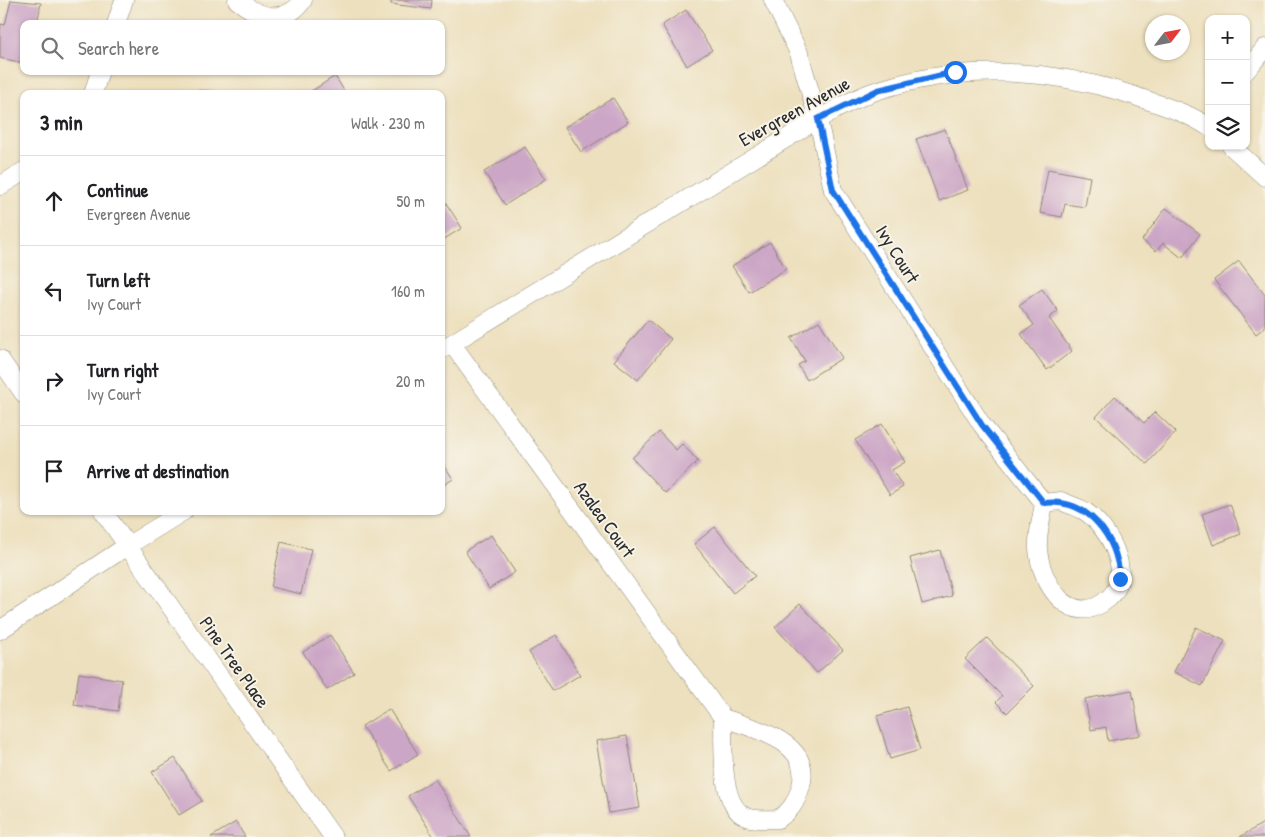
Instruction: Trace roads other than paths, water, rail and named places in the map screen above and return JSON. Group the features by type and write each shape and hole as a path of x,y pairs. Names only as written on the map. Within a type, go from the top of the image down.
{"street":[{"path":"117,20 124,0"},
{"path":"237,0 266,17 280,16 298,7 302,0"},
{"name":"Ivy Court","path":"773,0 799,53 818,119 833,190 982,425 1044,503"},
{"path":"1250,66 1265,48"},
{"name":"Evergreen Avenue","path":"446,347 818,119 878,90 955,72 1025,72 1093,83 1153,102 1205,124"},
{"path":"93,90 99,75"},
{"path":"1235,150 1265,177"},
{"path":"0,186 20,174"},
{"name":"Azalea Court","path":"446,347 723,718"},
{"path":"0,359 20,388"},
{"path":"1061,501 1086,512 1100,526 1113,546 1119,564 1120,579 1110,598 1086,609 1068,607 1056,596 1044,577 1038,548 1044,503 1061,501"},
{"name":"Pine Tree Place","path":"106,515 333,837"},
{"path":"0,630 177,515"},
{"path":"723,718 778,738 790,749 801,764 803,776 796,804 778,819 750,818 737,811 728,793 724,774 723,718"}]}
